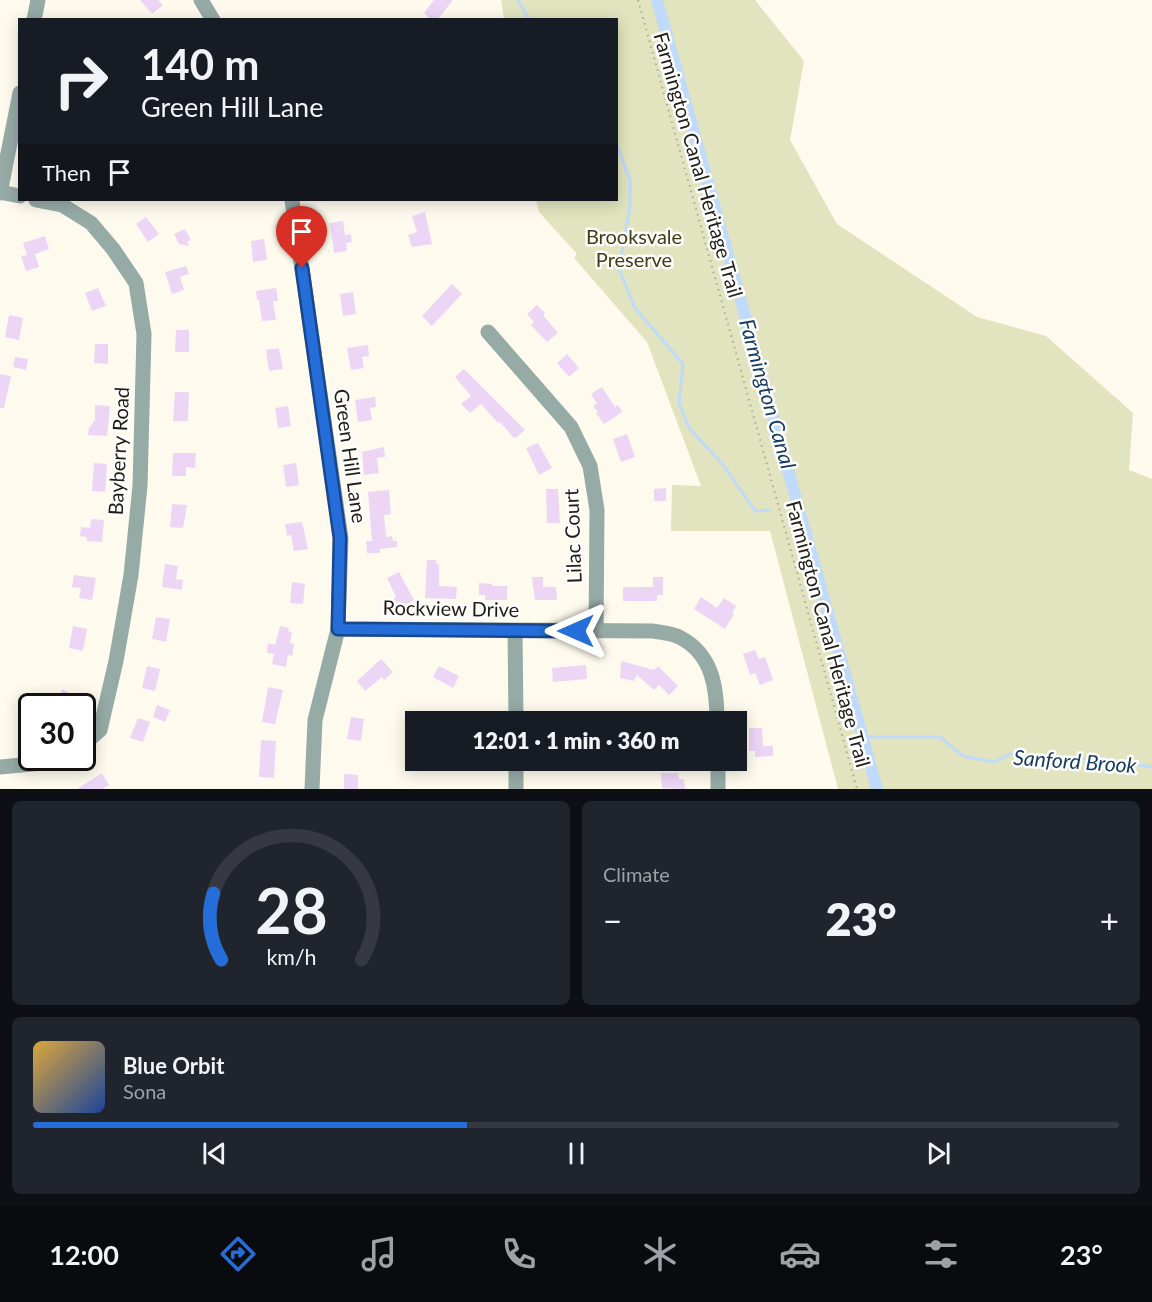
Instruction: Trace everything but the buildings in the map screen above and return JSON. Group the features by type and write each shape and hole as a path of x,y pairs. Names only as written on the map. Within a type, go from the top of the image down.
{"street":[{"path":"34,18 38,0"},
{"path":"201,0 212,18"},
{"path":"18,103 0,193 18,196"},
{"name":"Bayberry Road","path":"41,201 62,205 91,223 113,249 136,283 144,334 140,486 131,575 116,661 100,730 96,734"},
{"name":"Green Hill Lane","path":"292,201 340,538 338,629 315,720 312,789"},
{"name":"Lilac Court","path":"488,332 571,428 590,466 597,510 596,631"},
{"name":"Rockview Drive","path":"338,629 653,631 680,637 701,653 712,674 717,711"},
{"path":"515,631 516,711"},
{"path":"0,767 18,765"},
{"path":"516,771 516,789"},
{"path":"718,771 718,789"}],"path":[{"name":"Farmington Canal Heritage Trail","path":"638,0 857,789"}],"green space":[{"name":"Brooksvale Preserve","path":"501,0 755,0 804,61 790,140 837,224 977,317 1046,336 1133,413 1129,470 1152,479 1152,789 838,789 770,531 671,531 672,485 701,486 647,342 574,258 577,254 539,212 536,201 618,201 618,18 504,18"}],"waterway":[{"path":"518,0 528,18"},
{"name":"Farmington Canal","path":"657,0 877,789"},
{"path":"618,148 630,180 630,206 619,269 635,308 683,364 679,403 689,428 724,466 755,511 769,510"},
{"name":"Sanford Brook","path":"791,510 802,518"},
{"name":"Sanford Brook","path":"863,737 940,737 963,756 994,762 1010,754 1107,760 1152,767"}],"route":[{"path":"302,268 340,538 338,629 576,631"}]}
